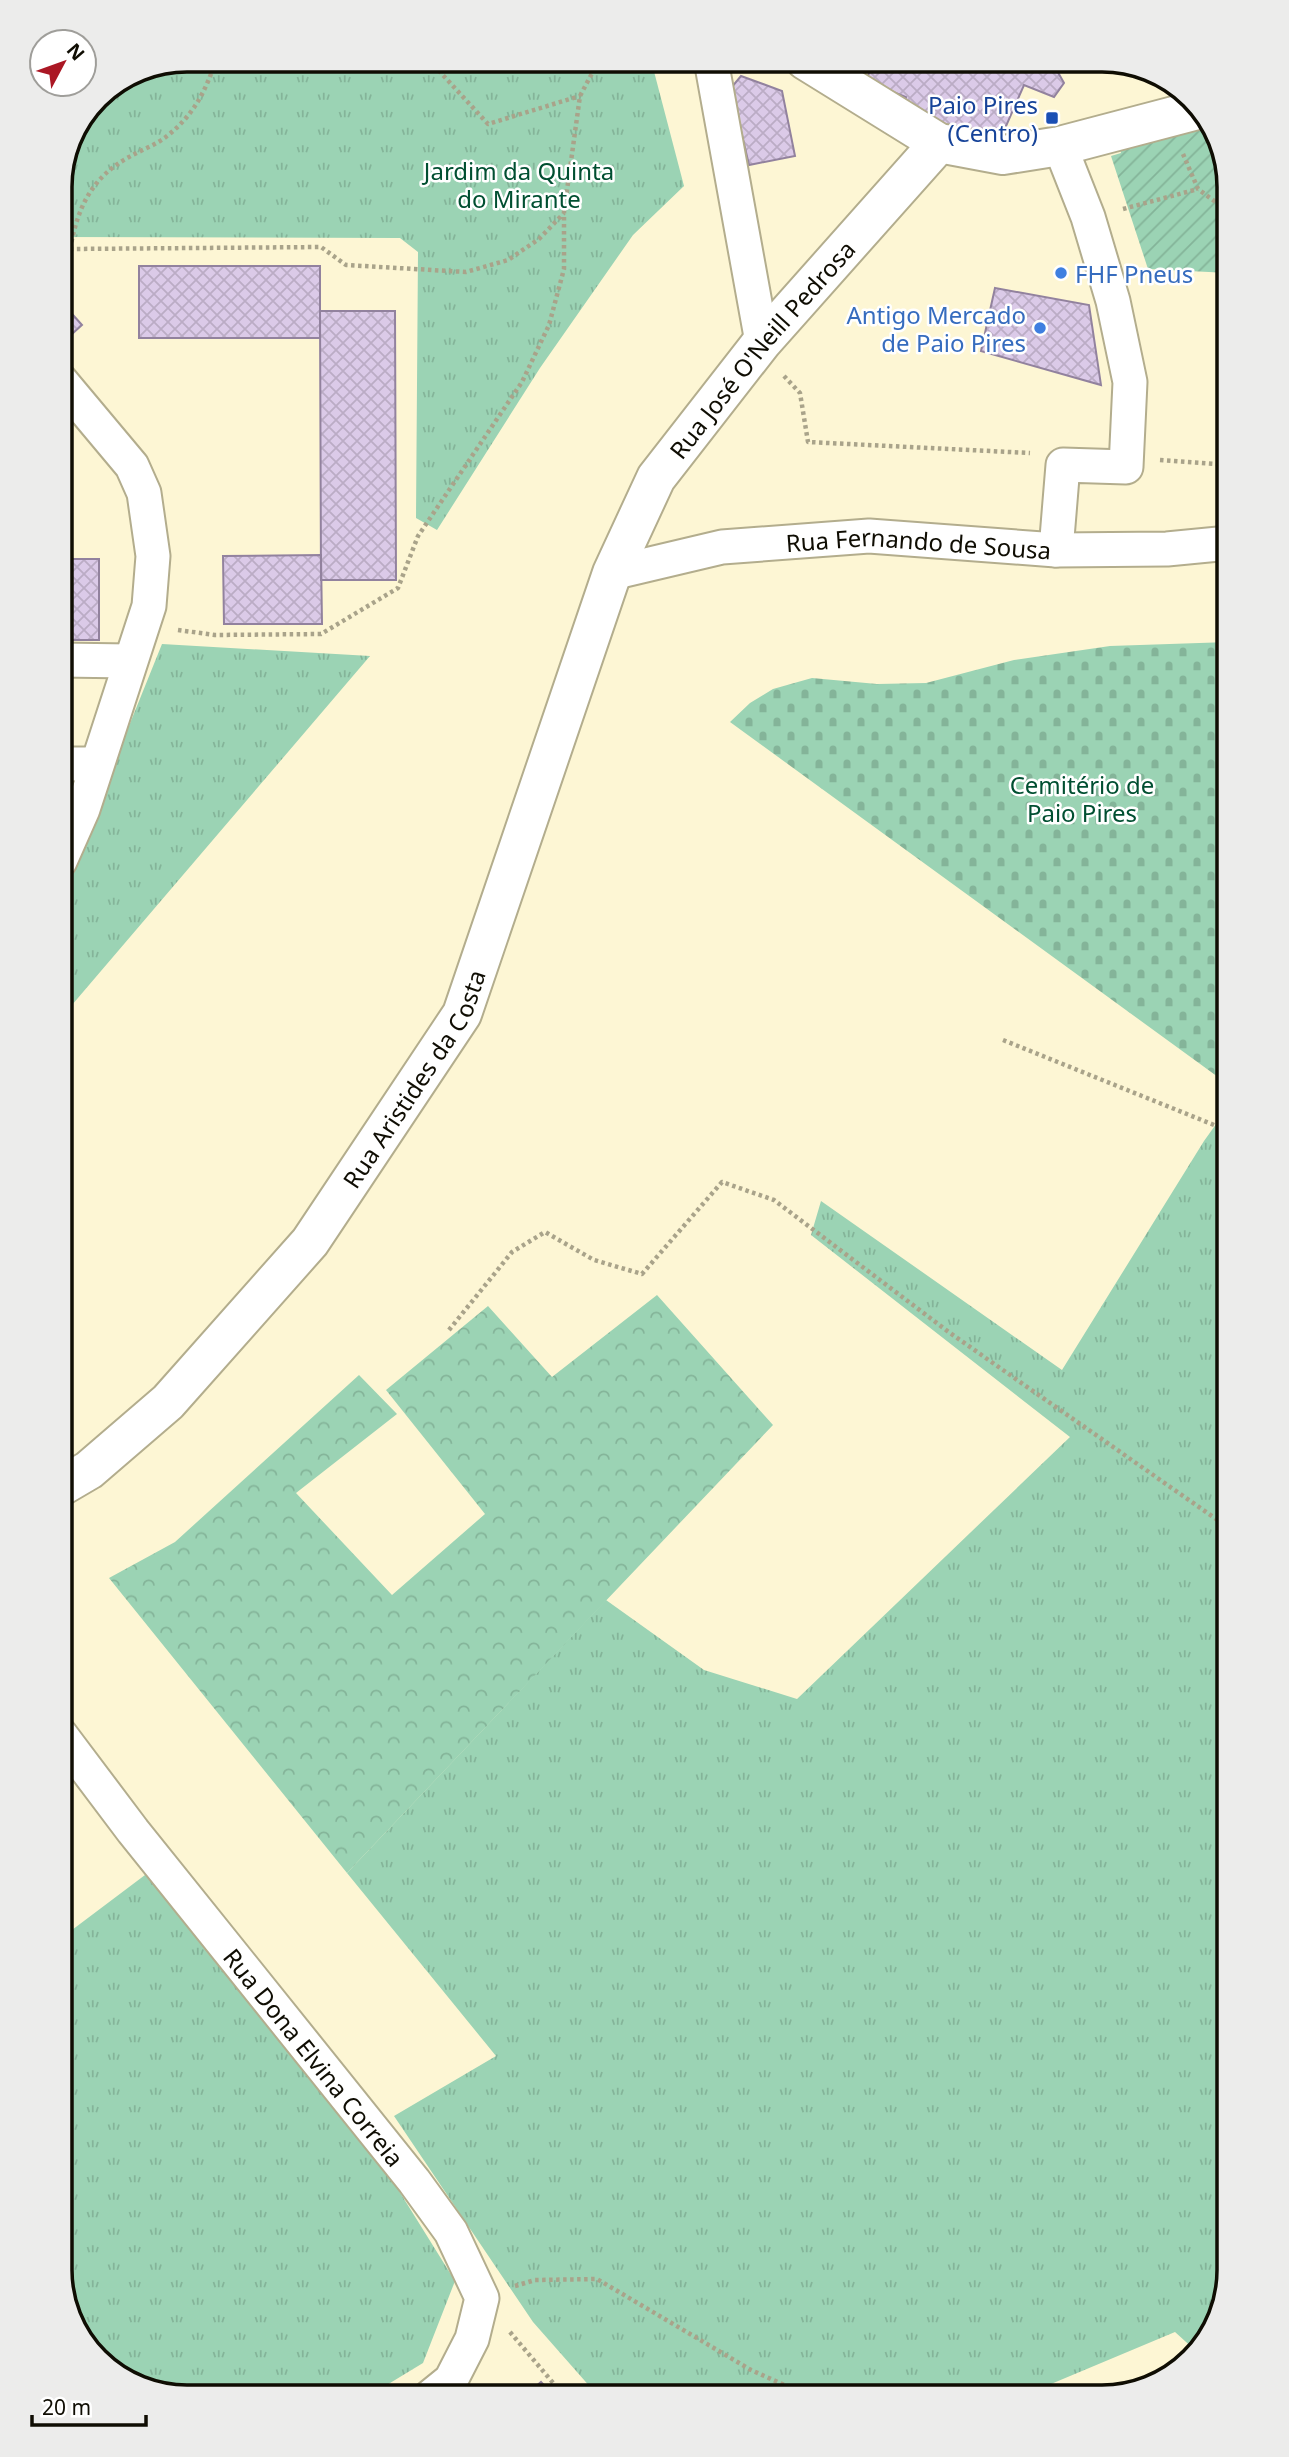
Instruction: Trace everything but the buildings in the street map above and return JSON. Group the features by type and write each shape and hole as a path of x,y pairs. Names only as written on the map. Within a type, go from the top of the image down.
{"street":[{"path":"712,72 762,342"},
{"path":"824,72 939,143 1003,155 1060,146 1189,112"},
{"name":"Rua José O'Neill Pedrosa","path":"612,573 656,478 762,342 939,143"},
{"path":"1056,550 1063,465 1126,467 1130,382 1113,301 1088,217 1060,146"},
{"path":"72,394 132,466 144,493 150,523 153,567 149,607 95,764 83,809 72,834"},
{"name":"Rua Fernando de Sousa","path":"612,573 722,547 869,536 1056,550 1167,548 1217,544"},
{"name":"Rua Aristides da Costa","path":"72,1480 89,1470 168,1402 310,1242 462,1014 612,573"},
{"path":"72,660 130,661"},
{"path":"72,764 95,764"},
{"name":"Rua Dona Elvina Correia","path":"72,1750 133,1831 414,2181 496,2292"},
{"path":"445,2385 451,2380 496,2292"}],"path":[{"path":"72,241 82,202 95,181 112,166 166,137 190,114 207,89 212,72"},
{"path":"440,72 488,124 580,96"},
{"path":"142,625 215,635 321,634 398,588 418,536 523,382 549,325 564,269 564,212 580,96 593,72"},
{"path":"1193,151 1183,154 1198,189 1217,203"},
{"path":"1088,217 1198,189"},
{"path":"72,249 321,247 346,265 466,272 508,260 539,239 564,212"},
{"path":"737,375 759,395 780,372 800,393 807,442 1037,454 1063,465"},
{"path":"1126,467 1153,460 1217,464"},
{"path":"1003,1040 1217,1126"},
{"path":"449,1330 512,1252 545,1232 594,1260 642,1274 722,1182 774,1200 961,1340 1217,1519"},
{"path":"557,2385 496,2292 535,2280 597,2279 751,2370 783,2385"}],"green space":[{"name":"Jardim da Quinta do Mirante","path":"654,72 684,186 633,235 540,368 437,530 416,518 418,252 400,238 72,237 72,179 80,142 105,105 142,80 164,74"},
{"path":"1202,129 1215,164 1217,272 1148,269 1111,156 1121,153 1120,149"},
{"name":"Cemitério de Paio Pires","path":"1217,642 1217,1076 730,722 750,703 773,689 812,678 877,684 926,683 1014,660 1110,646"},
{"path":"162,644 370,656 72,1005 72,867"},
{"path":"1217,1123 1217,2271 1215,2293 1205,2321 1190,2345 1175,2332 1049,2385 588,2385 533,2322 394,2116 496,2056 347,1873 606,1600 704,1670 797,1699 1070,1437 811,1235 821,1201 1062,1370"},
{"path":"657,1295 773,1425 347,1873 109,1578 175,1542 359,1375 397,1414 296,1493 392,1595 485,1514 386,1390 488,1306 552,1377"},
{"path":"149,1872 381,2162 455,2281 423,2363 387,2385 179,2385 149,2379 136,2373 111,2357 95,2340 80,2315 72,2271 72,1930"}],"place":[{"name":"Paio Pires (Centro)","path":"1052,118"},
{"name":"FHF Pneus","path":"1061,273"},
{"name":"Antigo Mercado de Paio Pires","path":"1040,328"}]}
